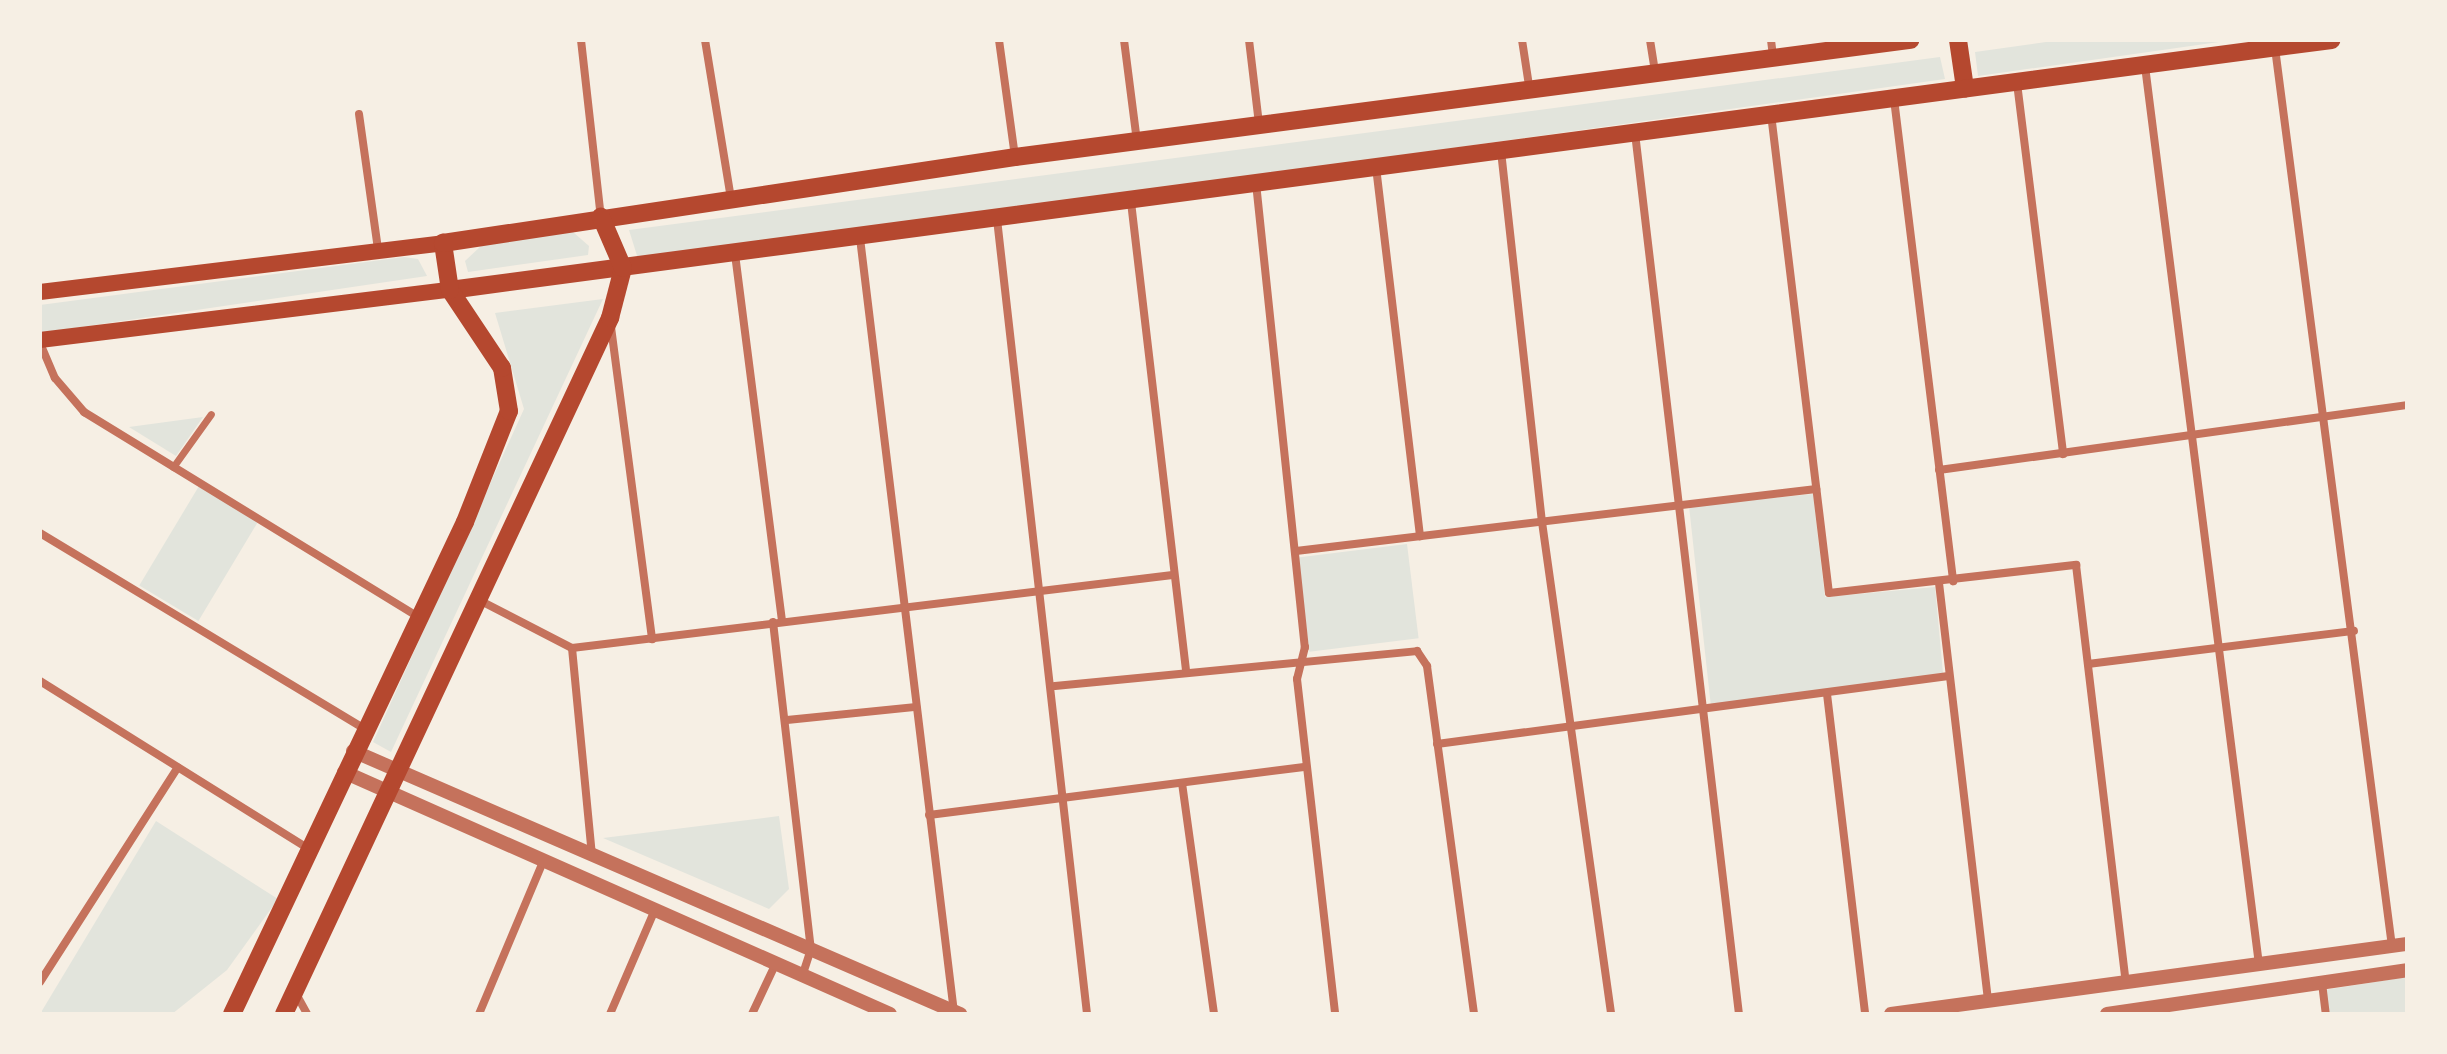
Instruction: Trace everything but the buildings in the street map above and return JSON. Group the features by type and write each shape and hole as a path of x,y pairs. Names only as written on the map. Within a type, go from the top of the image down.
{"main road":[{"path":"40,292 443,243 1015,157 1529,86 1655,72 1772,49 1910,40"},
{"path":"1958,40 1965,88"},
{"path":"40,342 860,238 1635,130 1894,99 2331,40"},
{"path":"284,1014 394,770 610,318 623,268 601,217"},
{"path":"232,1014 363,728 419,618 509,411 502,368 450,290 443,243"}],"street":[{"path":"581,40 601,217"},
{"path":"705,40 731,199"},
{"path":"999,40 1015,157"},
{"path":"1124,40 1137,141"},
{"path":"1249,40 1259,125"},
{"path":"1522,40 1529,86"},
{"path":"1650,40 1655,72"},
{"path":"1891,1014 1925,1012 2400,945 2322,419 2274,48"},
{"path":"2145,65 2187,438 2259,965"},
{"path":"2017,82 2063,454"},
{"path":"1894,99 1953,581"},
{"path":"359,114 378,250"},
{"path":"1771,114 1829,593 1939,583 2076,565 2126,982"},
{"path":"1635,130 1739,1014"},
{"path":"1501,150 1542,522 1611,1014"},
{"path":"1376,166 1420,536"},
{"path":"1256,183 1296,551 1306,767 1335,1014"},
{"path":"1131,202 1186,673"},
{"path":"997,219 1055,686 1061,798 1087,1014"},
{"path":"860,238 929,815 957,1013"},
{"path":"735,254 778,622 811,949 803,974"},
{"path":"40,285 63,289"},
{"path":"610,318 652,639"},
{"path":"40,342 55,378 84,412 419,618"},
{"path":"1939,470 2187,438 2407,405"},
{"path":"173,467 211,414"},
{"path":"1296,551 1542,522 1677,502 1816,489"},
{"path":"40,533 363,728"},
{"path":"476,599 572,648 1173,575"},
{"path":"1939,583 1988,1002"},
{"path":"2088,664 2354,631"},
{"path":"572,648 592,857"},
{"path":"1055,686 1417,651 1427,666 1474,1014"},
{"path":"1437,744 1948,676"},
{"path":"40,681 307,848"},
{"path":"1827,694 1865,1014"},
{"path":"787,720 916,707"},
{"path":"353,751 957,1013"},
{"path":"40,982 178,767"},
{"path":"929,815 1306,767"},
{"path":"344,772 542,864 803,974 886,1013"},
{"path":"1182,783 1214,1014"},
{"path":"479,1014 542,864"},
{"path":"610,1014 654,912"},
{"path":"752,1014 776,963"},
{"path":"2107,1014 2195,1008 2407,970"},
{"path":"2322,983 2326,1014"},
{"path":"294,991 307,1014"}],"shaded area":[{"path":"2060,40 2233,40 1978,76 1975,52"},
{"path":"1940,57 1945,79 639,262 629,230"},
{"path":"573,232 589,246 588,255 468,272 465,261 482,245"},
{"path":"404,257 418,259 427,276 40,333 40,305"},
{"path":"603,299 391,752 373,742 524,409 495,313"},
{"path":"203,417 176,456 129,427"},
{"path":"199,486 258,522 198,621 139,585"},
{"path":"1813,494 1825,597 1935,587 1943,673 1711,707 1689,506"},
{"path":"1407,544 1419,638 1309,652 1298,557"},
{"path":"779,816 789,889 769,909 603,838"},
{"path":"156,821 278,899 227,970 172,1014 40,1014"},
{"path":"2407,977 2407,1014 2327,1014 2324,990"}]}
